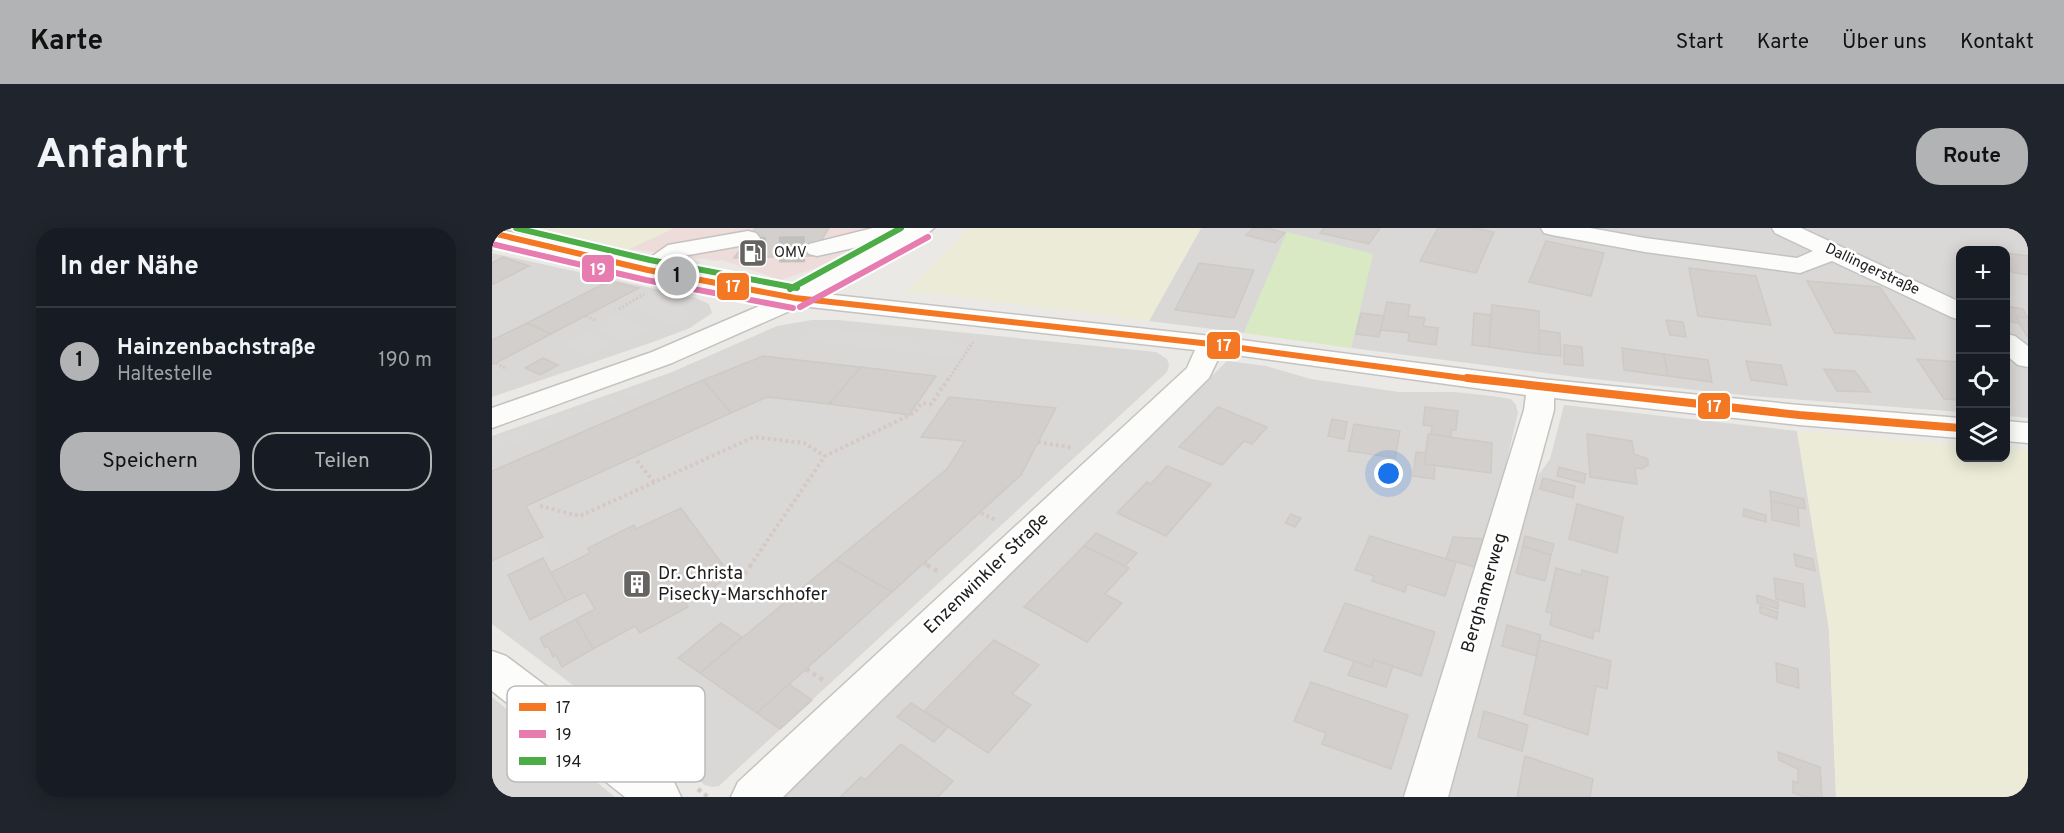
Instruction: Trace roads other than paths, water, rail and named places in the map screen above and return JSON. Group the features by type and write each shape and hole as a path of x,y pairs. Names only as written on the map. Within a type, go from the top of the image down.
{"street":[{"path":"1552,228 1645,245 1800,266 1832,252"},
{"name":"Dallingerstraße","path":"1783,228 1956,310"},
{"path":"492,233 649,281 1211,345 1541,388 1799,415 1956,428"},
{"path":"820,243 828,247 854,236 908,237"},
{"path":"492,418 677,352 795,298 908,237"},
{"path":"649,281 676,250 712,244 744,244"},
{"name":"Enzenwinkler Straße","path":"753,797 1199,372 1211,345"},
{"path":"2010,345 2028,359"},
{"name":"Berghamerweg","path":"1426,797 1539,410 1541,388"},
{"path":"2010,431 2028,433"},
{"path":"492,668 515,686"},
{"path":"640,782 659,797"}],"tunnel":[{"path":"740,250 817,249"}],"place":[{"name":"OMV","path":"753,253"},
{"name":"Hainzenbachstraße","path":"677,276"},
{"name":"Dr. Christa Pisecky-Marschhofer","path":"637,584"}]}
